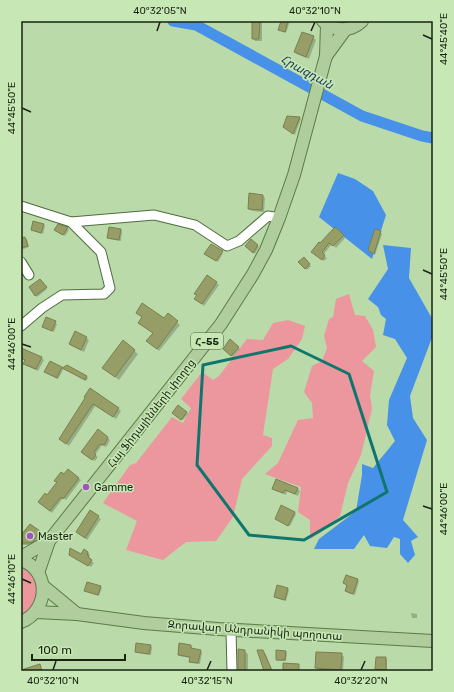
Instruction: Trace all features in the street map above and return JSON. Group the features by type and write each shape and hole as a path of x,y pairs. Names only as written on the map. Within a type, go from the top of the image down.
{"main road":[{"name":"Հ-55","path":"325,23 332,28 344,30 353,27 362,21"},
{"name":"Հայ Ֆիդայինների փողոց","path":"325,23 325,62"},
{"name":"Հայ Ֆիդայինների փողոց","path":"38,573 49,541 220,324 253,274 266,250 294,175 310,111 325,62 344,30"},
{"name":"Հայ Ֆիդայինների փողոց","path":"21,557 49,541"},
{"path":"21,560 32,566 38,573 43,586 40,606 36,612 21,622"},
{"path":"43,586 77,614"},
{"name":"Զորավար Անդրանիկի պողոտա","path":"36,612 77,614 144,623 231,630 433,641"}],"street":[{"path":"21,206 72,222 154,214 195,225 227,246 239,241 268,216 279,218"},
{"path":"21,326 42,308 62,295 104,294 110,288 101,252 72,222"},
{"path":"21,262 29,275"},
{"path":"231,630 232,671"}],"highlighted area":[{"path":"291,346 349,374 387,492 304,540 249,535 197,465 203,365"}],"shaded area":[{"path":"349,294 355,315 365,316 373,330 376,347 362,361 374,371 370,395 372,409 361,455 348,483 340,516 320,533 310,539 310,520 298,512 301,487 265,474 278,463 298,420 313,418 312,403 304,392 312,366 322,361 327,348 324,336 329,319 333,317 336,299"},
{"path":"288,320 305,326 302,339 288,359 273,369 263,435 272,438 272,446 242,479 233,517 216,541 186,542 163,560 126,550 137,521 103,503 130,465 136,463 172,417 183,423 191,408 181,399 202,372 213,380 219,376 247,339 263,340 273,323"},
{"path":"21,566 33,574 38,588 33,607 21,617"}],"water":[{"path":"338,173 355,179 373,191 386,215 372,259 319,217"},
{"path":"383,245 411,248 409,278 433,320 433,335 410,396 413,418 427,440 403,520 418,537 411,541 415,555 408,563 400,554 400,539 394,537 387,548 370,546 364,535 354,549 314,549 319,539 356,511 362,475 362,464 373,468 395,441 387,425 389,400 407,358 395,339 383,335 386,319 381,315 378,307 368,299 388,269"}],"building":[{"path":"252,21 260,21 259,39 252,39"},
{"path":"281,21 288,21 285,32 278,30"},
{"path":"302,32 314,36 306,57 294,52"},
{"path":"287,116 300,117 293,134 283,127"},
{"path":"249,193 263,195 262,210 248,209"},
{"path":"33,221 44,224 41,233 31,230"},
{"path":"58,224 68,227 63,235 54,230"},
{"path":"109,227 121,229 119,240 107,238"},
{"path":"335,227 344,235 333,246 329,243 322,252 325,255 322,260 311,252"},
{"path":"375,229 381,231 374,254 368,250"},
{"path":"25,237 28,246 21,248 21,238"},
{"path":"251,239 258,245 253,253 245,246"},
{"path":"211,244 223,251 216,261 204,254"},
{"path":"304,257 310,264 305,269 298,262"},
{"path":"207,275 217,282 202,304 194,299 197,295 194,294"},
{"path":"40,279 47,287 35,296 29,287"},
{"path":"142,303 164,318 168,313 178,321 157,349 146,341 153,333 138,323 142,317 136,313"},
{"path":"46,317 56,321 52,331 42,327"},
{"path":"75,331 87,337 81,350 69,344"},
{"path":"230,339 239,347 231,356 223,349"},
{"path":"123,340 135,350 115,377 102,368"},
{"path":"21,348 42,357 36,369 23,364 25,360 21,358"},
{"path":"50,361 62,367 57,378 44,372"},
{"path":"67,365 87,376 85,380 62,368"},
{"path":"90,388 119,408 113,417 93,404 66,444 59,439"},
{"path":"178,405 187,412 181,420 172,413"},
{"path":"98,429 108,437 105,444 100,444 94,452 96,455 92,460 81,452"},
{"path":"68,469 79,478 63,499 61,497 50,511 38,502 45,493 47,495 57,482 54,481 61,472 64,474"},
{"path":"276,479 298,488 295,494 285,490 283,493 272,489"},
{"path":"281,505 295,512 288,526 275,519"},
{"path":"90,510 99,516 85,538 76,532"},
{"path":"30,524 40,531 33,542 21,543 21,535"},
{"path":"70,548 81,554 84,549 88,552 88,557 92,560 88,566 69,555"},
{"path":"346,575 358,579 353,594 345,591 347,585 343,583"},
{"path":"87,582 101,586 98,595 84,591"},
{"path":"277,585 288,588 285,600 274,597"},
{"path":"136,643 151,645 149,654 135,652"},
{"path":"179,643 191,645 191,648 201,650 198,663 189,662 190,657 178,655"},
{"path":"238,649 245,650 245,671 238,671"},
{"path":"257,650 263,650 272,671 264,671"},
{"path":"276,650 286,651 285,660 276,660"},
{"path":"316,652 342,653 341,670 315,668"},
{"path":"376,657 386,657 386,670 375,669"},
{"path":"283,663 299,664 299,671 283,671"},
{"path":"40,664 42,671 21,671 21,670"}],"waterway":[{"name":"Հրազդան","path":"173,21 196,25 362,116 422,136 433,138"}],"place":[{"name":"Gamme","path":"86,487"},
{"name":"Master","path":"30,536"}]}
